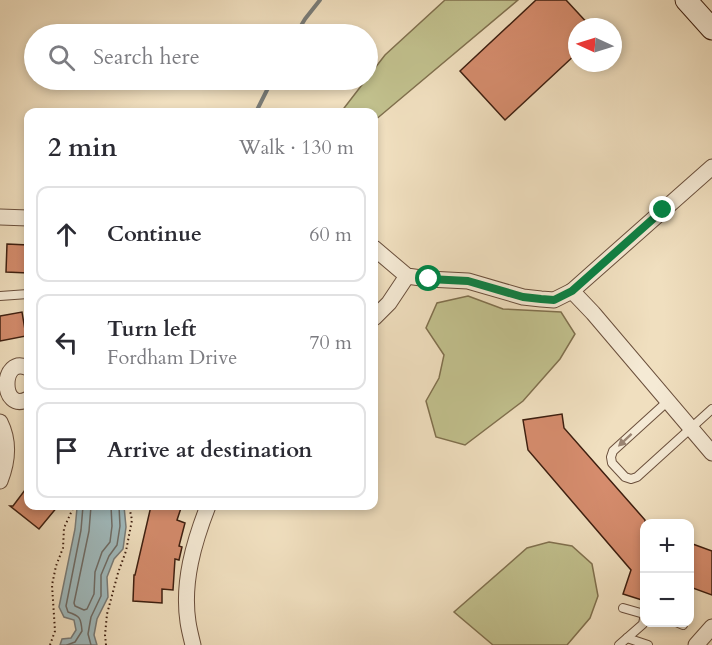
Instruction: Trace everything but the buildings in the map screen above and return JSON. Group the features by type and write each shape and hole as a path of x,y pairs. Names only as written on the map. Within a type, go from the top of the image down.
{"main road":[{"path":"687,0 712,29"}],"street":[{"path":"378,251 407,276 468,281 523,297 554,300 572,291 712,167"},
{"path":"0,217 24,218"},
{"path":"378,314 389,303 407,276"},
{"path":"572,291 712,453"},
{"path":"24,367 11,367 6,371 1,384 3,398 14,401 24,400"},
{"path":"0,422 6,434 8,454 0,481"},
{"path":"193,645 188,620 187,585 193,549 207,510"},
{"path":"696,645 712,627"}],"lane":[{"path":"0,296 24,294"},
{"path":"668,400 613,451 612,463 625,477 631,479 637,477 712,409"},
{"path":"623,608 640,613"},
{"path":"619,645 640,627"},
{"path":"627,638 648,645"}],"path":[{"path":"50,645 55,631 52,585 63,548 64,528 72,510"},
{"path":"106,645 107,614 117,573 126,551 132,520 130,510"}],"shaded area":[{"path":"445,0 518,0 378,118 378,108 344,108 358,90 378,90 378,64"},
{"path":"468,296 503,309 561,312 575,334 560,359 523,401 465,445 436,437 426,401 439,378 444,355 426,328 437,303"},
{"path":"549,542 572,546 592,564 598,596 590,618 567,645 493,645 454,612 527,548"}],"water":[{"path":"77,510 124,510 126,527 123,549 114,559 107,577 108,597 97,619 94,635 97,645 60,645 62,639 71,638 76,630 74,620 64,617 59,607"}],"waterway":[{"path":"302,24 320,0"},
{"path":"258,108 267,90"}],"route":[{"path":"429,279 468,281 523,297 554,300 572,291 663,210"}]}
